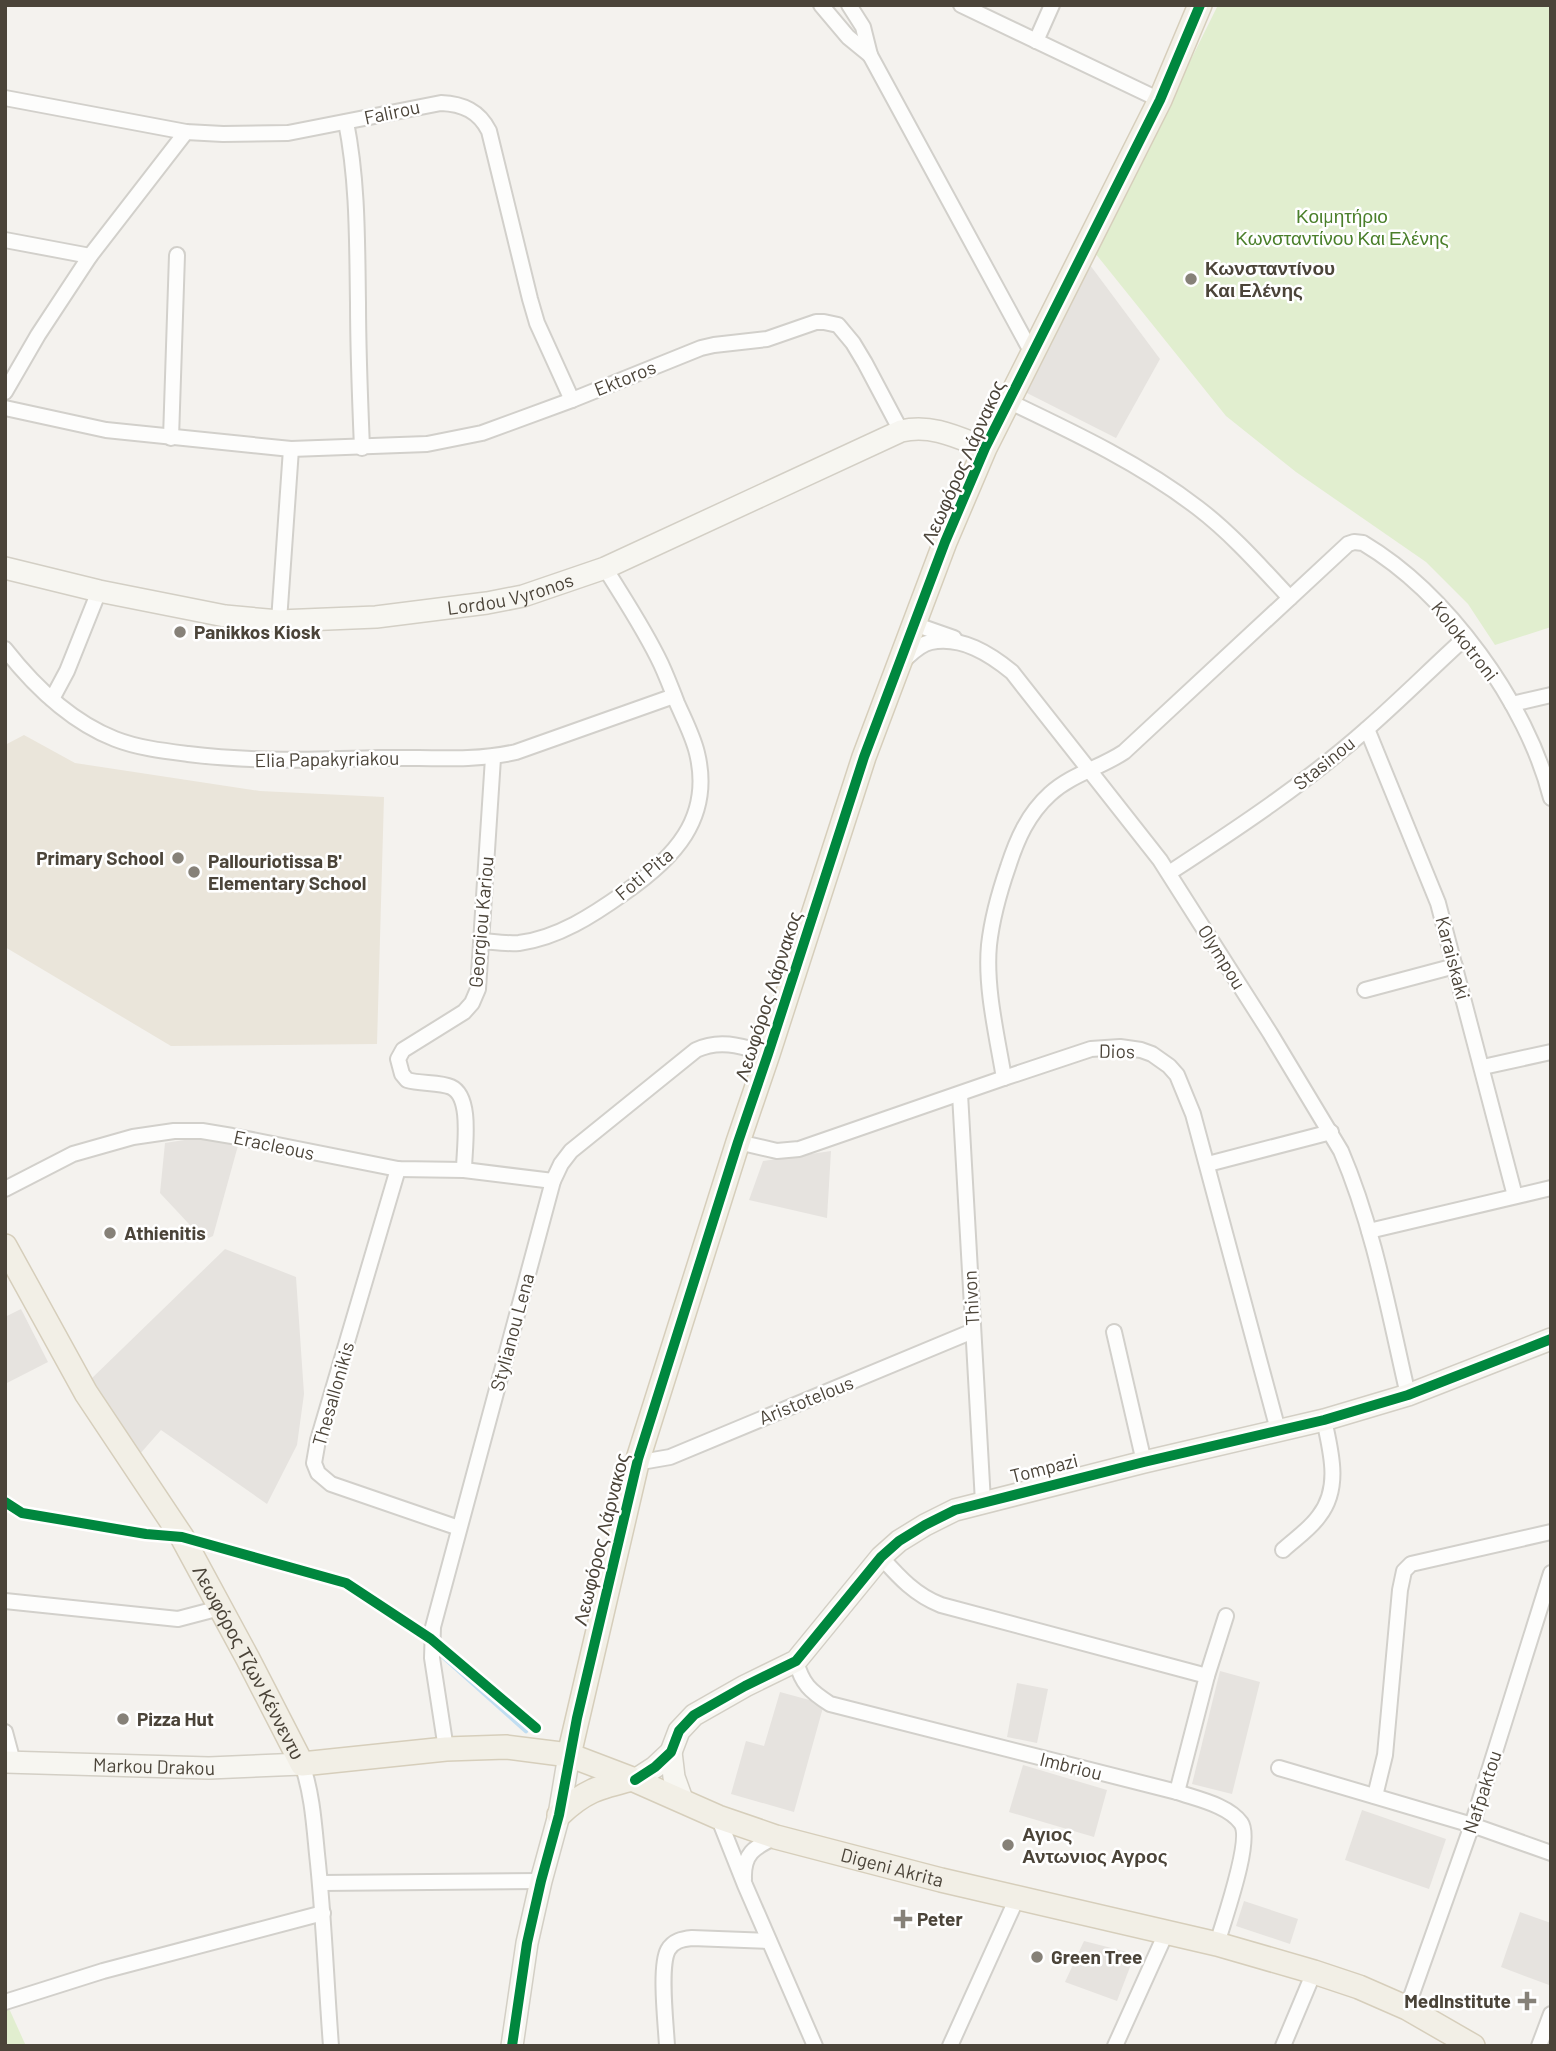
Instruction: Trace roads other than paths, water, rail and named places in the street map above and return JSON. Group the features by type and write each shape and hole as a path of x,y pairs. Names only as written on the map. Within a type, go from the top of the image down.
{"main road":[{"name":"Λεωφόρος Λάρνακος","path":"569,1755 638,1459 864,758 945,542 985,448 1160,100 1200,5"},
{"name":"Λεωφόρος Τζων Κέννεντυ","path":"5,1246 79,1381 182,1537 302,1764"},
{"name":"Digeni Akrita","path":"302,1764 446,1749 506,1747 569,1755 633,1779 718,1817 776,1837 1017,1898 1217,1944 1314,1972 1359,1987 1407,2008 1459,2042"},
{"path":"559,1815 580,1796 606,1785 633,1779"}],"street":[{"path":"849,5 863,27 870,55 1032,353"},
{"path":"961,5 1160,100"},
{"path":"1036,41 1052,5"},
{"path":"827,7 848,37 870,55"},
{"name":"Falirou","path":"5,98 186,132 288,133 442,103 470,109 484,121 495,152 537,323 572,400"},
{"path":"346,122 351,145 358,238 358,361 362,448"},
{"path":"5,392 38,335 90,256 186,132"},
{"path":"5,240 90,256"},
{"path":"171,438 177,255"},
{"name":"Ektoros","path":"5,408 106,430 290,449 426,444 482,433 701,348 767,339 808,324 824,322 838,325 853,343 901,431"},
{"path":"1008,401 1067,430 1164,484 1225,531 1290,598"},
{"name":"Lordou Vyronos","path":"5,568 99,591 225,616 279,621 376,617 523,596 605,568 901,431 932,428 985,448"},
{"path":"279,621 290,449"},
{"name":"Kolokotroni","path":"1004,1077 989,982 989,947 995,908 1019,835 1034,812 1061,785 1124,752 1348,544 1363,543 1420,586 1466,637 1512,704 1544,771 1551,798"},
{"name":"Foti Pita","path":"482,941 516,943 532,940 569,927 601,909 664,863 687,832 695,811 700,779 694,742 648,639 605,568"},
{"path":"927,590 934,621 951,636"},
{"path":"52,699 67,671 99,591"},
{"path":"915,624 974,647"},
{"name":"Stasinou","path":"1169,873 1252,820 1367,729 1466,637"},
{"name":"Olympou","path":"900,663 917,648 930,642 948,641 974,647 992,656 1012,672 1169,873 1331,1132 1349,1170 1369,1231 1408,1395"},
{"name":"Elia Papakyriakou","path":"5,649 52,699 85,723 113,738 132,745 232,760 493,758 674,696"},
{"path":"1512,704 1551,695"},
{"name":"Karaiskaki","path":"1367,729 1438,903 1515,1196"},
{"name":"Georgiou Kariou","path":"464,1170 466,1114 461,1096 449,1086 407,1080 398,1059 403,1050 464,1012 472,1003 478,989 493,758"},
{"path":"1365,990 1455,965"},
{"name":"Stylianou Lena","path":"446,1749 435,1687 431,1639 458,1528 553,1181 561,1164 571,1152 696,1050 708,1044 723,1043 768,1054"},
{"name":"Dios","path":"738,1142 777,1151 799,1149 1091,1049 1131,1047 1152,1054 1177,1075 1190,1103 1278,1430"},
{"path":"1483,1067 1551,1052"},
{"name":"Thivon","path":"960,1094 983,1502"},
{"name":"Eracleous","path":"5,1189 51,1164 93,1148 133,1136 174,1131 202,1131 232,1136 398,1170 464,1170 553,1181"},
{"path":"1208,1164 1331,1132"},
{"name":"Thesallonikis","path":"398,1170 318,1440 314,1463 323,1479 342,1489 458,1528"},
{"path":"1369,1231 1551,1188"},
{"name":"Aristotelous","path":"638,1459 647,1461 670,1457 973,1331"},
{"path":"1114,1332 1144,1462"},
{"name":"Tompazi","path":"633,1779 655,1767 671,1752 679,1731 694,1715 796,1661 881,1557 899,1541 955,1510 1324,1420 1408,1395 1551,1339"},
{"path":"1283,1550 1318,1519 1329,1497 1333,1462 1324,1420"},
{"path":"1375,1796 1385,1755 1404,1571 1411,1564 1551,1532"},
{"path":"881,1557 906,1585 927,1600 940,1605 1207,1676"},
{"name":"Nafpaktou","path":"1407,2008 1472,1825 1551,1573"},
{"path":"5,1601 178,1619 220,1608"},
{"path":"1177,1792 1207,1676 1226,1616"},
{"name":"Imbriou","path":"796,1661 800,1678 812,1692 830,1704 1177,1792 1220,1808 1236,1819 1243,1828 1245,1843 1217,1944"},
{"path":"5,1732 9,1762"},
{"path":"671,1752 674,1777 683,1802"},
{"name":"Λεωφόρος Λάρνακος","path":"512,2046 527,1943 559,1815 569,1755"},
{"name":"Markou Drakou","path":"9,1762 209,1768 302,1764"},
{"name":"Λεωφόρος Τζων Κέννεντυ","path":"302,1764 312,1803 321,1883 331,2046"},
{"path":"1279,1768 1472,1825 1551,1853"},
{"path":"718,1817 769,1941 817,2044"},
{"path":"745,1885 747,1857 761,1844 776,1837"},
{"path":"321,1883 541,1881"},
{"path":"950,2046 1017,1898"},
{"path":"5,2002 103,1971 323,1913"},
{"path":"1115,2046 1166,1933"},
{"path":"667,2046 664,1966 667,1951 673,1944 692,1938 769,1941"},
{"path":"1283,2046 1314,1972"},
{"path":"1539,2046 1551,2014"}],"waterway":[{"path":"441,1655 526,1731"}],"place":[{"name":"Κωνσταντίνου Και Ελένης","path":"1191,279"},
{"name":"Panikkos Kiosk","path":"180,632"},
{"name":"Primary School","path":"178,858"},
{"name":"Pallouriotissa B' Elementary School","path":"194,872"},
{"name":"Athienitis","path":"110,1233"},
{"name":"Pizza Hut","path":"123,1719"},
{"name":"Αγιος Αντωνιος Αγρος","path":"1008,1845"},
{"name":"Peter","path":"903,1919"},
{"name":"Green Tree","path":"1037,1957"},
{"name":"MedInstitute","path":"1527,2001"}],"park label":[{"name":"Κοιμητήριο Κωνσταντίνου Και Ελένης","path":"1342,227"}]}
